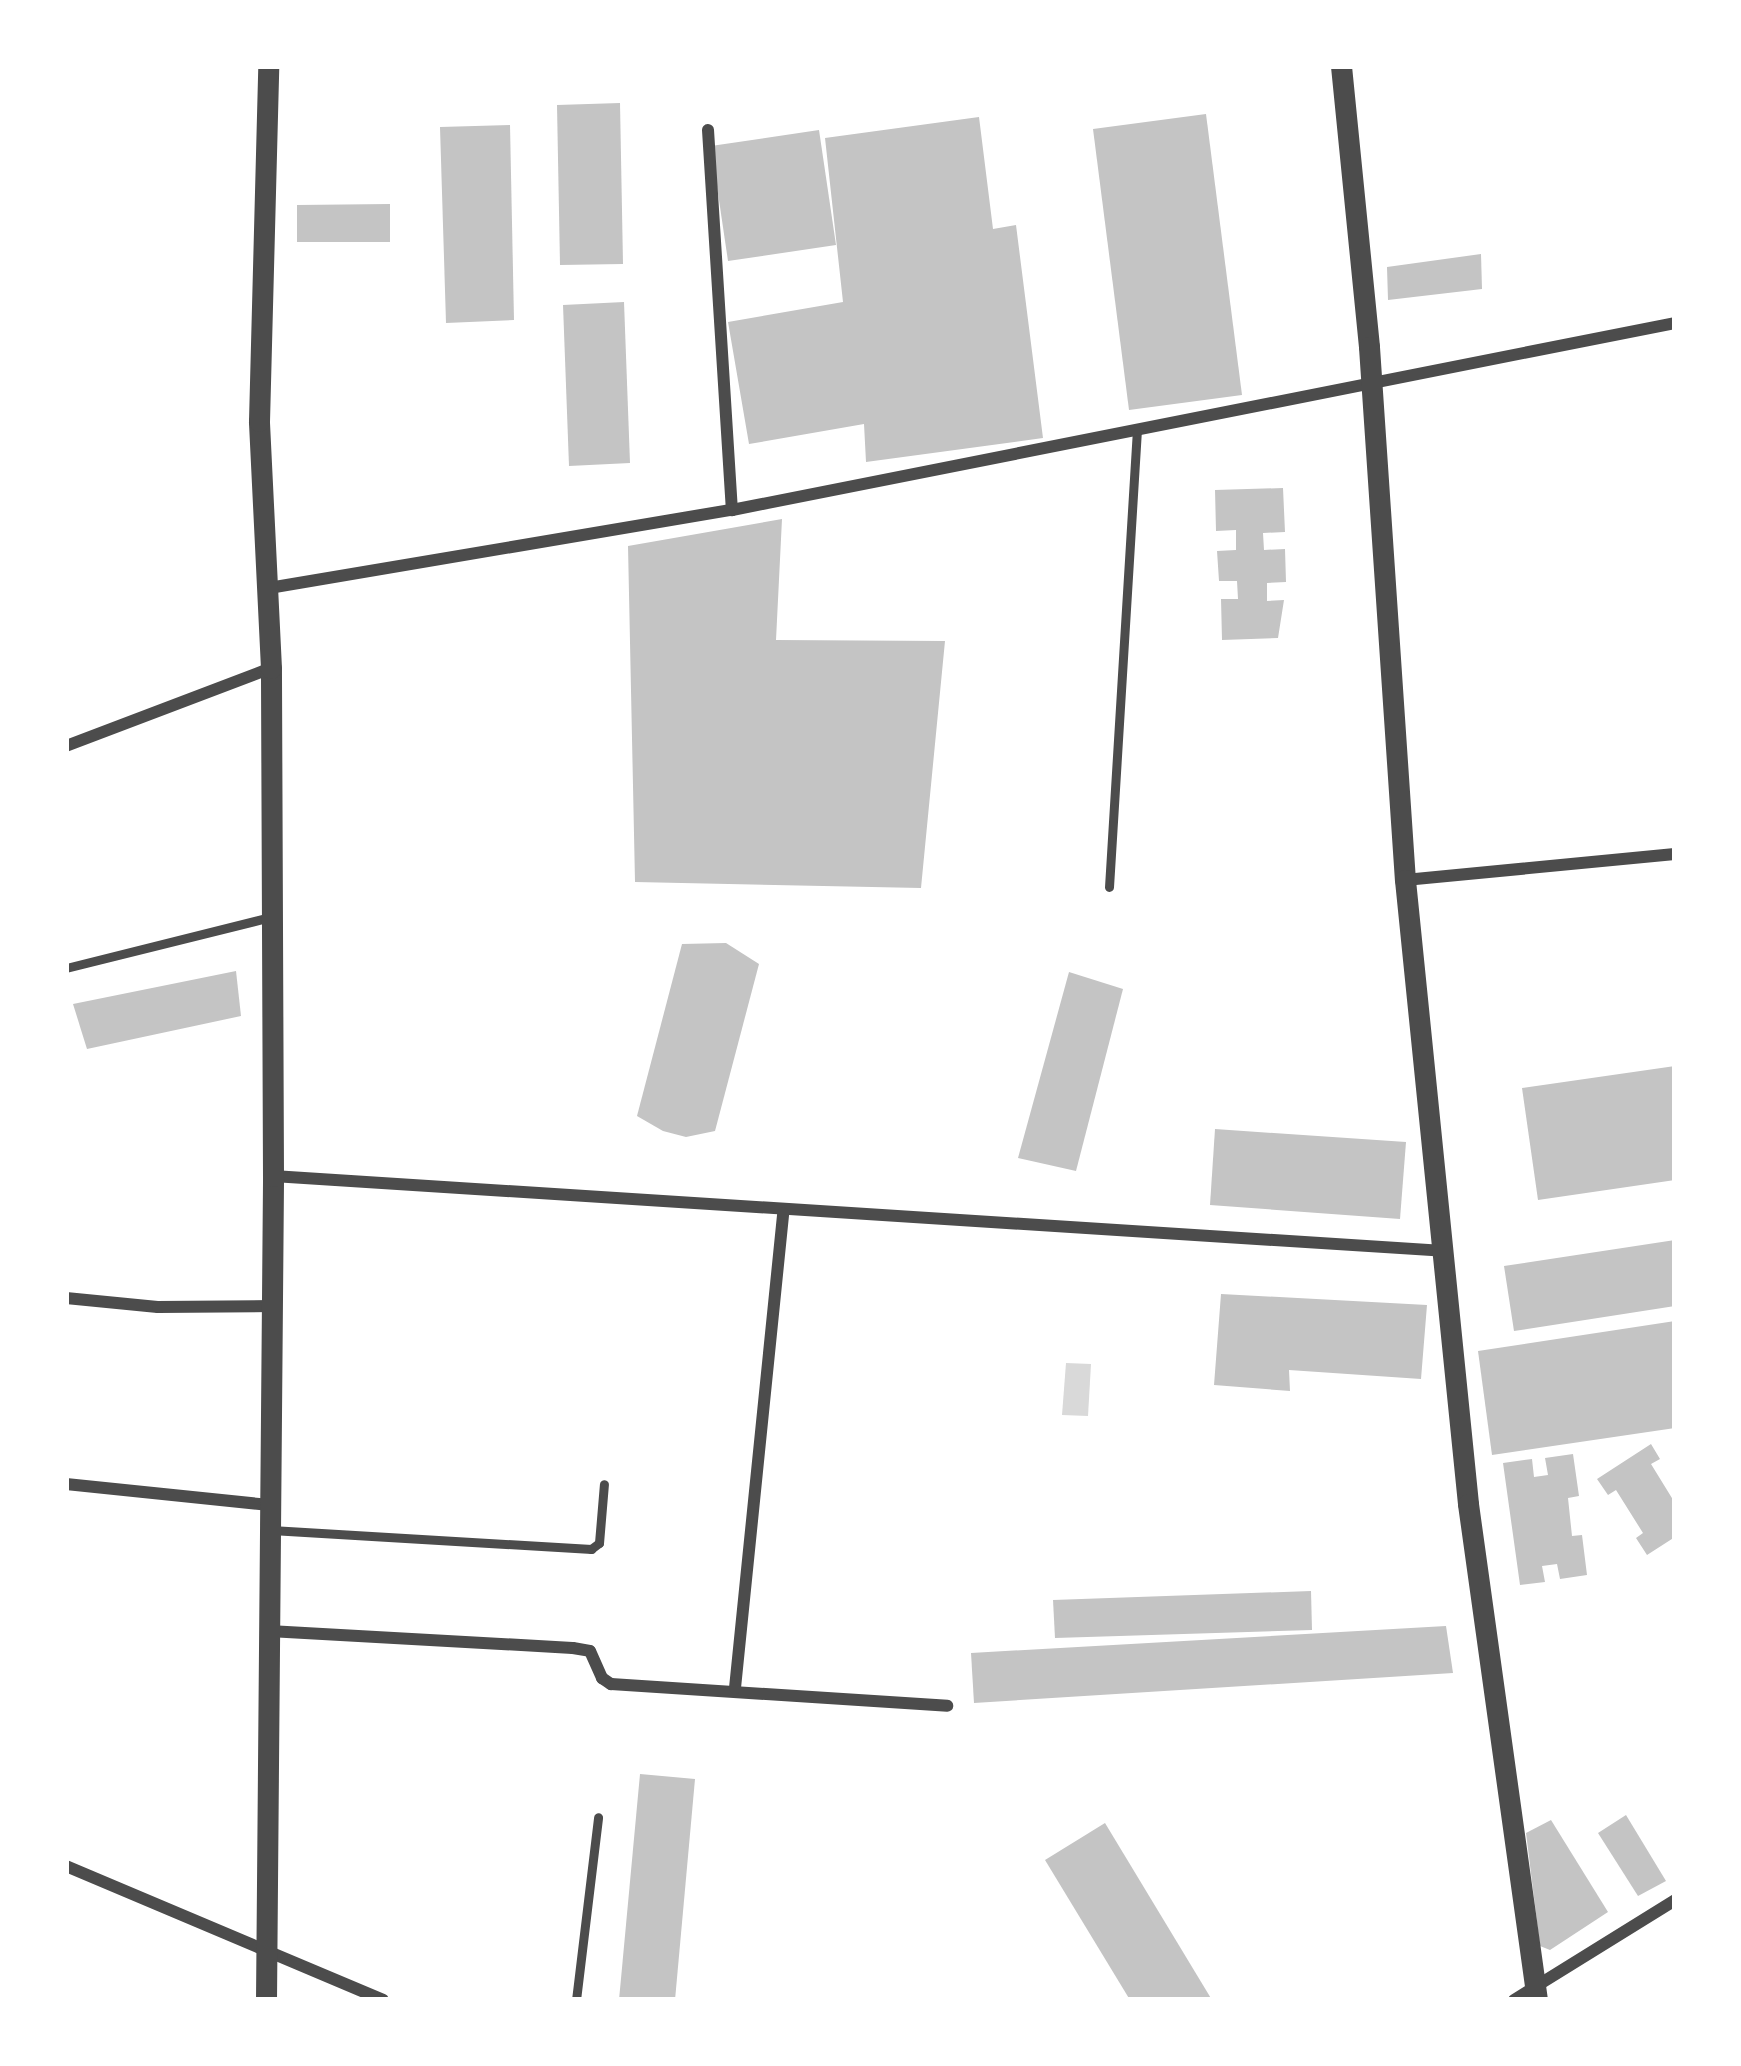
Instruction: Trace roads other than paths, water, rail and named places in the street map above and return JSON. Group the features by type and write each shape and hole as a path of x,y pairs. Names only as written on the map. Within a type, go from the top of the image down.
{"street":[{"path":"266,2000 273,1176 271,668 260,421 268,66"},
{"path":"1341,66 1405,880 1471,1526 1536,1993"},
{"path":"708,130 732,510"},
{"path":"269,588 732,510 1138,432 1368,380 1675,323"},
{"path":"66,746 271,668"},
{"path":"1405,880 1675,854"},
{"path":"273,1176 783,1213 1445,1251"},
{"path":"735,1688 783,1213"},
{"path":"66,1298 158,1307 272,1306"},
{"path":"66,1484 270,1505"},
{"path":"268,1631 573,1648 590,1651 602,1678 611,1684 735,1688 947,1706"},
{"path":"66,1866 383,2000"},
{"path":"1514,2000 1536,1993 1675,1900"}],"lane":[{"path":"1109,887 1138,432"},
{"path":"66,968 272,917"},
{"path":"269,1530 591,1549 599,1543 604,1484"},
{"path":"576,2000 598,1817"}]}
